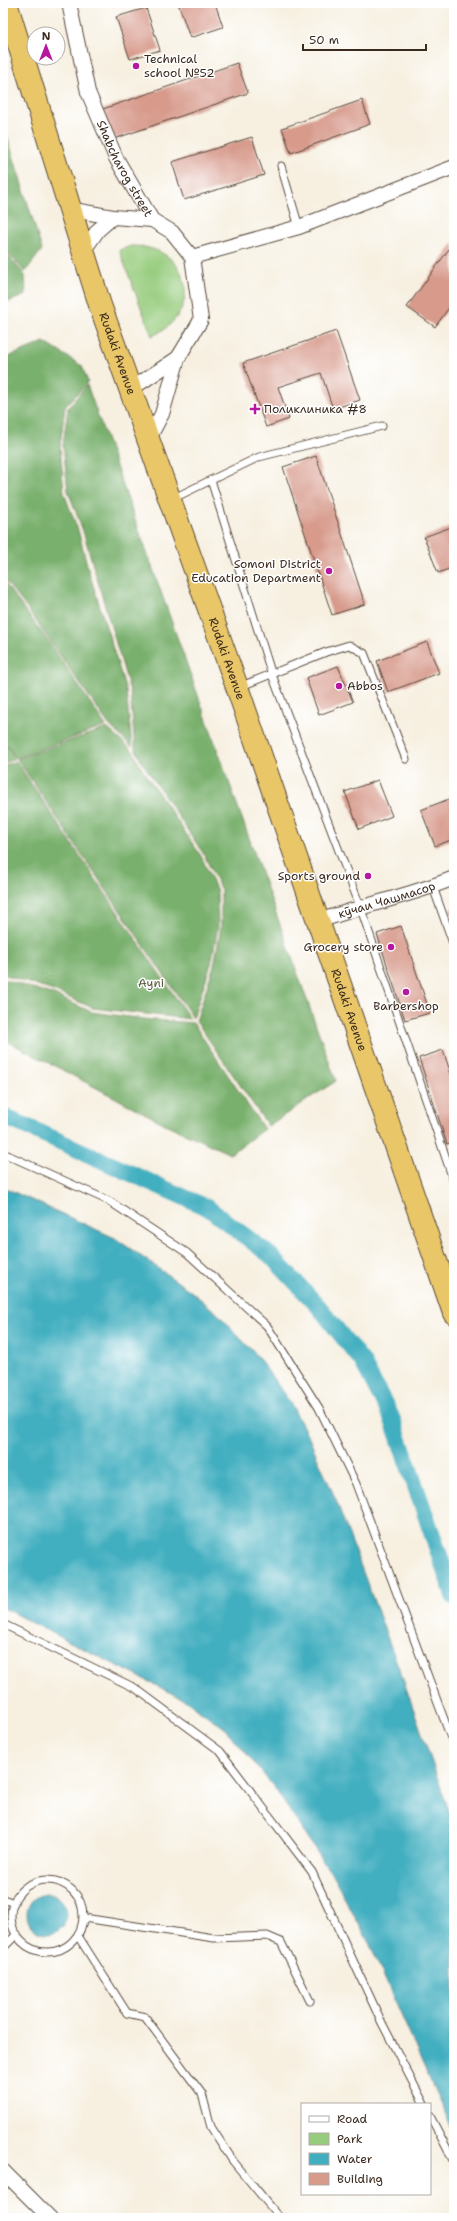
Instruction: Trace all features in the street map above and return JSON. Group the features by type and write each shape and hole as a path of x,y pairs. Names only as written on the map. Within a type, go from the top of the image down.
{"highway":[{"name":"Rudaki Avenue","path":"6,3 82,253 237,687 454,1312"}],"street":[{"name":"Shabcharog street","path":"69,3 88,92 116,158 152,220 172,232 192,257"},
{"path":"148,440 162,414 178,358 201,320 192,257 299,227 454,167"},
{"path":"68,209 113,217 152,220"},
{"path":"82,253 98,230 113,217"},
{"path":"131,389 178,358"},
{"name":"кӯчаи Чашмасор","path":"319,921 360,906 433,887 454,878"},
{"path":"3,2171 50,2218"}],"lane":[{"path":"281,166 299,227"},
{"path":"171,500 259,457 382,426"},
{"path":"211,480 271,672 360,906 454,1182"},
{"path":"237,687 271,672 349,645 364,653 406,760"},
{"path":"433,887 454,946"},
{"path":"3,1153 109,1201 187,1253 267,1326 319,1408 356,1484 454,1746"},
{"path":"3,1624 135,1688 220,1751 312,1872 382,2022 423,2103"},
{"path":"50,1879 68,1885 80,1900 84,1918 78,1936 63,1948 45,1952 27,1946 14,1932 11,1913 14,1903 17,1895 31,1883 50,1879"},
{"path":"3,1899 14,1903"},
{"path":"84,1918 214,1938 267,1936 275,1938 281,1942 310,2001"},
{"path":"3,1948 17,1934"},
{"path":"78,1936 128,2013 145,2017 202,2094 211,2127 233,2161 280,2218"},
{"path":"431,2118 454,2162"}],"green space":[{"path":"3,122 42,250 25,272 3,248"},
{"path":"131,246 151,249 167,256 178,268 184,282 185,297 180,312 169,325 152,336 119,250"},
{"path":"3,250 25,275 26,295 3,304"},
{"path":"44,342 82,366 88,382 65,407 60,446 64,493 78,530 89,572 126,690 132,747 109,725 26,607 3,578 3,359"},
{"path":"87,385 336,1081 268,1126 196,1021 214,965 221,927 221,890 203,853 141,761 135,748 130,691 83,531 68,491 63,445 68,408"},
{"path":"3,581 48,641 106,726 16,758 3,738"},
{"path":"107,728 133,751 139,764 201,856 217,891 218,927 211,964 193,1018 17,759"},
{"path":"3,740 15,758 3,764"},
{"name":"Ayni","path":"16,761 190,1019 93,1008 56,992 3,974 3,766"},
{"path":"3,979 54,995 92,1012 144,1019 193,1023 264,1129 230,1154 167,1125 3,1039"}],"water":[{"path":"3,1187 115,1238 192,1292 218,1314 258,1357 291,1404 309,1438 336,1500 403,1679 454,1825 454,2134 369,1943 331,1873 273,1786 236,1741 222,1726 183,1699 3,1608"},
{"path":"51,1894 58,1897 64,1903 67,1914 66,1922 58,1931 51,1934 43,1934 36,1931 28,1922 27,1910 30,1903 39,1895"}],"building":[{"path":"178,3 215,3 223,27 190,38"},
{"path":"146,8 160,50 130,59 116,17"},
{"path":"237,63 248,93 111,140 100,110"},
{"path":"362,100 370,124 291,153 282,128"},
{"path":"252,137 264,175 184,200 172,162"},
{"path":"454,242 454,301 435,327 407,307"},
{"path":"336,331 360,400 333,409 321,373 278,387 289,419 266,427 243,363"},
{"path":"316,456 365,604 332,615 283,467"},
{"path":"454,526 454,567 438,573 424,537"},
{"path":"427,642 439,673 388,692 377,661"},
{"path":"338,666 353,702 319,715 306,678"},
{"path":"378,780 392,816 359,829 345,792"},
{"path":"454,797 454,839 435,846 421,810"},
{"path":"454,908 454,921 450,909"},
{"path":"401,926 430,1013 405,1020 377,934"},
{"path":"443,1050 454,1083 454,1142 447,1144 419,1058"}],"waterway":[{"path":"3,1116 208,1208 270,1255 318,1306 362,1361 391,1416 454,1597"}],"place":[{"name":"Technical school №52","path":"136,66"},
{"name":"Поликлиника #8","path":"255,409"},
{"name":"Somoni District Education Department","path":"329,571"},
{"name":"Abbos","path":"339,686"},
{"name":"Sports ground","path":"368,876"},
{"name":"Grocery store","path":"391,947"},
{"name":"Barbershop","path":"406,992"}]}
